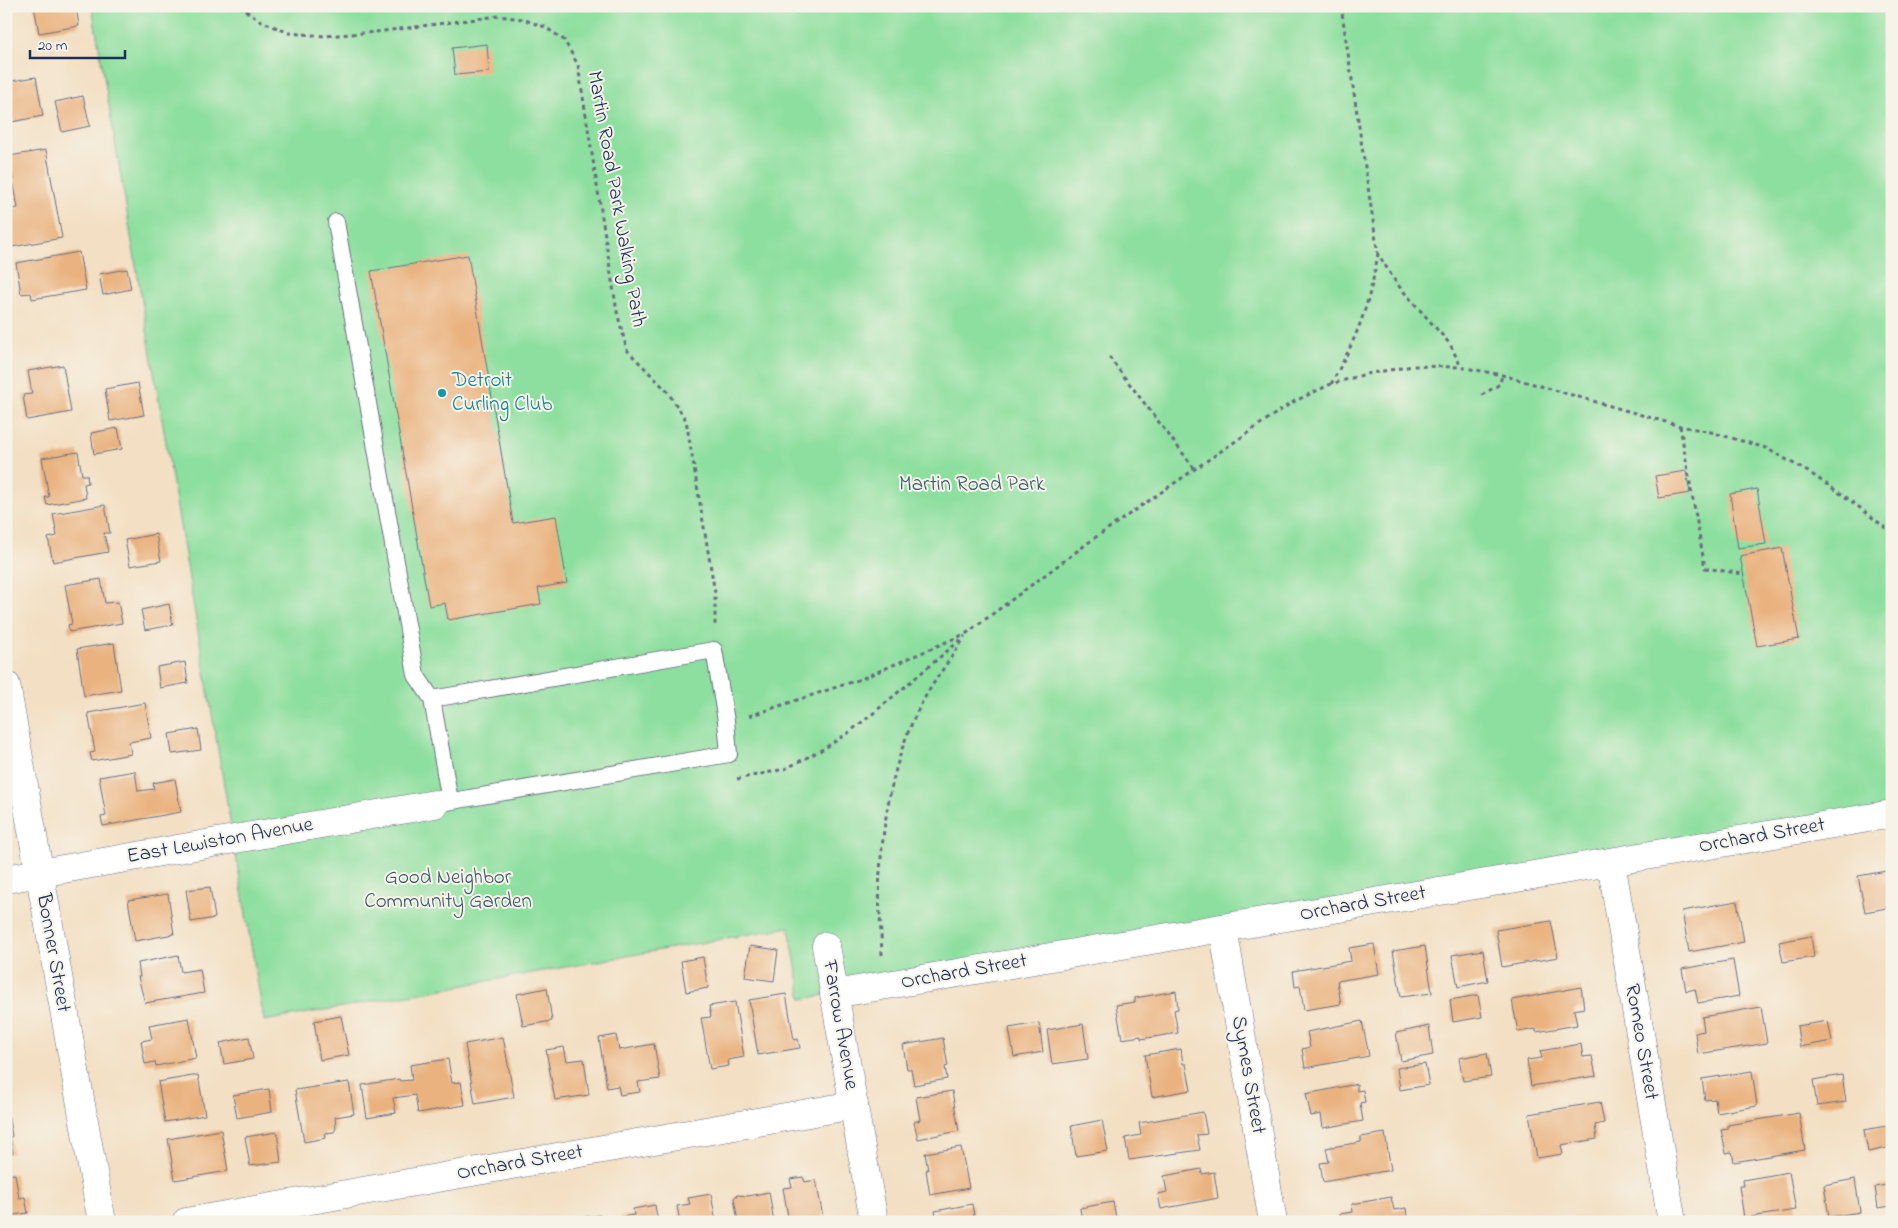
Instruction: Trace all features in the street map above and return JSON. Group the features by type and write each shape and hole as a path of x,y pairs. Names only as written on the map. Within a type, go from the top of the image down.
{"street":[{"name":"Bonner Street","path":"6,685 102,1222"},
{"name":"East Lewiston Avenue","path":"6,879 442,803"},
{"name":"Orchard Street","path":"834,994 1892,814"},
{"name":"Romeo Street","path":"1611,862 1672,1222"},
{"name":"Symes Street","path":"1222,928 1273,1222"},
{"name":"Farrow Avenue","path":"826,946 874,1222"},
{"name":"Orchard Street","path":"186,1222 854,1105"}],"lane":[{"path":"336,222 416,676 432,699 442,803 729,754 726,720 714,650 432,699"}],"path":[{"name":"Martin Road Park Walking Path","path":"240,6 259,20 289,33 325,36 499,16 522,19 545,27 564,40 578,65 617,312 627,350 667,391 686,420 716,593 714,650"},
{"path":"1330,384 1347,356 1360,327 1369,302 1378,254 1341,6"},
{"path":"1378,254 1397,284 1450,344 1461,367"},
{"path":"1108,357 1194,468"},
{"path":"726,720 759,714 860,679 967,633 1194,468 1291,403 1330,384 1366,374 1413,366 1461,367 1502,375 1680,426 1711,432 1766,448 1850,500 1892,533"},
{"path":"1482,395 1500,384 1502,375"},
{"path":"1680,426 1705,568 1743,574"},
{"path":"882,957 880,872 889,800 898,762 924,698 967,633"}],"green space":[{"name":"Martin Road Park","path":"92,6 1892,6 1892,813 802,999 789,927 264,1021"}],"building":[{"path":"34,6 76,6 79,26 39,33"},
{"path":"487,44 489,72 455,75 452,48"},
{"path":"36,77 43,116 6,123 6,82"},
{"path":"83,96 90,126 62,132 55,102"},
{"path":"46,150 62,238 6,248 6,210 18,208 9,156"},
{"path":"79,252 86,290 32,299 31,293 21,294 16,263"},
{"name":"Detroit Curling Club","path":"468,255 513,523 556,516 567,583 538,588 541,604 448,620 445,603 429,606 371,271"},
{"path":"127,269 131,289 103,295 99,274"},
{"path":"63,365 71,412 27,420 23,395 32,394 28,371"},
{"path":"138,383 144,415 110,421 105,389"},
{"path":"118,428 122,449 94,454 91,433"},
{"path":"78,452 82,475 87,475 88,483 84,484 86,498 47,505 45,497 49,497 42,458"},
{"path":"1686,471 1690,493 1659,498 1655,476"},
{"path":"1757,489 1766,544 1738,548 1730,494"},
{"path":"105,505 110,533 104,533 108,552 53,562 48,538 57,536 53,514"},
{"path":"156,534 161,561 130,566 125,540"},
{"path":"1782,548 1799,639 1757,646 1740,556"},
{"path":"101,579 105,603 118,602 122,623 69,632 68,625 72,624 65,585"},
{"path":"169,604 173,625 145,630 141,610"},
{"path":"114,643 121,690 84,696 77,649"},
{"path":"185,662 188,683 160,688 157,667"},
{"path":"145,703 151,738 129,742 131,754 92,761 90,753 95,752 88,713"},
{"path":"198,729 201,750 172,754 169,734"},
{"path":"135,771 138,791 154,789 153,783 175,779 181,812 103,826 101,817 106,816 99,777"},
{"path":"1892,870 1892,907 1865,912 1858,876"},
{"path":"210,887 215,918 191,922 186,890"},
{"path":"168,894 174,934 135,941 128,900"},
{"path":"1737,901 1744,942 1689,952 1682,911"},
{"path":"1551,921 1558,957 1502,967 1496,930"},
{"path":"1811,936 1814,957 1783,962 1779,942"},
{"path":"1374,944 1379,974 1337,981 1341,1004 1304,1010 1300,986 1295,987 1293,971 1351,961 1349,948"},
{"path":"750,946 778,950 774,981 745,977"},
{"path":"1425,946 1432,993 1401,997 1393,951"},
{"path":"1483,950 1488,981 1458,987 1452,955"},
{"path":"178,955 181,972 200,969 204,993 145,1003 138,977 140,977 138,963"},
{"path":"703,957 708,988 686,992 681,961"},
{"path":"1733,960 1739,996 1698,1003 1695,989 1686,991 1682,969"},
{"path":"1581,987 1584,1008 1574,1010 1577,1025 1536,1032 1536,1029 1518,1032 1512,1000"},
{"path":"547,988 552,1021 523,1026 517,994"},
{"path":"1176,991 1178,1009 1174,1010 1178,1033 1141,1039 1141,1036 1122,1039 1116,1005 1135,1002 1135,998"},
{"path":"786,994 794,1040 798,1039 800,1048 758,1055 749,1000"},
{"path":"1478,995 1482,1017 1453,1022 1450,1000"},
{"path":"735,1002 744,1057 728,1060 729,1066 710,1069 701,1018 711,1017 709,1006"},
{"path":"1761,1007 1767,1043 1698,1054 1695,1033 1704,1031 1702,1017"},
{"path":"341,1016 349,1055 320,1060 314,1021"},
{"path":"189,1018 196,1058 156,1066 155,1062 145,1064 141,1041 152,1039 149,1025"},
{"path":"1362,1021 1369,1056 1305,1068 1302,1049 1310,1047 1307,1032"},
{"path":"1828,1021 1832,1041 1800,1047 1797,1026"},
{"path":"1039,1023 1043,1052 1014,1057 1009,1028"},
{"path":"1083,1024 1088,1059 1052,1064 1047,1030"},
{"path":"1429,1026 1433,1055 1401,1061 1396,1033"},
{"path":"616,1035 619,1050 654,1044 660,1079 638,1082 640,1092 620,1095 618,1086 607,1088 599,1038"},
{"path":"249,1037 253,1059 224,1064 220,1043"},
{"path":"503,1037 514,1097 475,1104 465,1044"},
{"path":"943,1038 948,1066 945,1067 947,1079 914,1085 911,1069 907,1069 903,1045"},
{"path":"1581,1044 1583,1057 1592,1056 1596,1076 1531,1086 1527,1060 1542,1058 1540,1051"},
{"path":"564,1047 567,1061 584,1059 589,1095 555,1100 546,1050"},
{"path":"1181,1049 1183,1064 1186,1064 1191,1090 1152,1097 1145,1055"},
{"path":"1487,1053 1491,1077 1463,1081 1459,1058"},
{"path":"448,1059 452,1083 461,1082 465,1105 418,1113 415,1095 393,1098 396,1113 367,1118 362,1085 399,1079 400,1081 412,1080 410,1065"},
{"path":"1425,1064 1429,1085 1400,1090 1397,1068"},
{"path":"1752,1071 1757,1106 1717,1113 1715,1099 1705,1100 1702,1079"},
{"path":"198,1075 205,1115 165,1122 158,1082"},
{"path":"1842,1075 1846,1102 1817,1106 1813,1080"},
{"path":"349,1082 354,1114 335,1117 336,1128 334,1132 325,1133 326,1138 304,1142 295,1090"},
{"path":"1357,1084 1357,1091 1363,1090 1365,1102 1360,1103 1363,1121 1323,1128 1321,1114 1311,1116 1306,1094"},
{"path":"269,1089 272,1112 237,1118 233,1095"},
{"path":"952,1091 959,1131 918,1139 914,1122 920,1120 916,1097"},
{"path":"1600,1102 1604,1123 1595,1125 1597,1139 1561,1145 1563,1154 1537,1158 1529,1114"},
{"path":"1203,1112 1207,1134 1197,1135 1200,1150 1129,1160 1125,1138 1141,1135 1139,1123"},
{"path":"1799,1113 1805,1150 1734,1162 1732,1152 1726,1153 1721,1130 1728,1129 1728,1125"},
{"path":"6,1115 8,1115 12,1136 10,1137 13,1153 6,1155"},
{"path":"1102,1120 1108,1151 1076,1156 1071,1126"},
{"path":"1892,1125 1892,1147 1868,1152 1864,1130"},
{"path":"221,1130 228,1171 175,1180 168,1139"},
{"path":"277,1132 281,1162 250,1166 245,1137"},
{"path":"1385,1133 1391,1170 1323,1182 1320,1163 1329,1162 1326,1148 1361,1142 1361,1137"},
{"path":"961,1147 969,1188 930,1195 925,1153"},
{"path":"1201,1169 1202,1174 1214,1172 1218,1198 1161,1209 1158,1194 1167,1192 1164,1176"},
{"path":"1789,1172 1796,1210 1744,1218 1739,1186 1744,1186 1743,1180"},
{"path":"15,1174 19,1198 25,1197 28,1213 6,1216 6,1175"},
{"path":"803,1177 805,1182 816,1180 824,1222 789,1222 783,1188 792,1187 790,1179"},
{"path":"1855,1179 1860,1212 1829,1217 1824,1185"},
{"path":"1892,1184 1892,1206 1878,1208 1875,1187"},
{"path":"769,1192 774,1222 738,1222 734,1198 737,1195 748,1196"},
{"path":"711,1194 716,1222 680,1222 677,1206 690,1204 688,1198"},
{"path":"1391,1197 1394,1210 1406,1208 1408,1222 1341,1222 1340,1214 1353,1212 1352,1204"},
{"path":"1113,1202 1117,1222 1082,1222 1080,1208"},
{"path":"972,1204 975,1222 937,1222 935,1211"},
{"path":"655,1205 658,1222 622,1222 621,1217 634,1215 633,1209"},
{"path":"600,1215 601,1222 578,1222 578,1218"}],"place":[{"name":"Detroit Curling Club","path":"442,393"}],"park label":[{"name":"Good Neighbor Community Garden","path":"448,890"}]}
